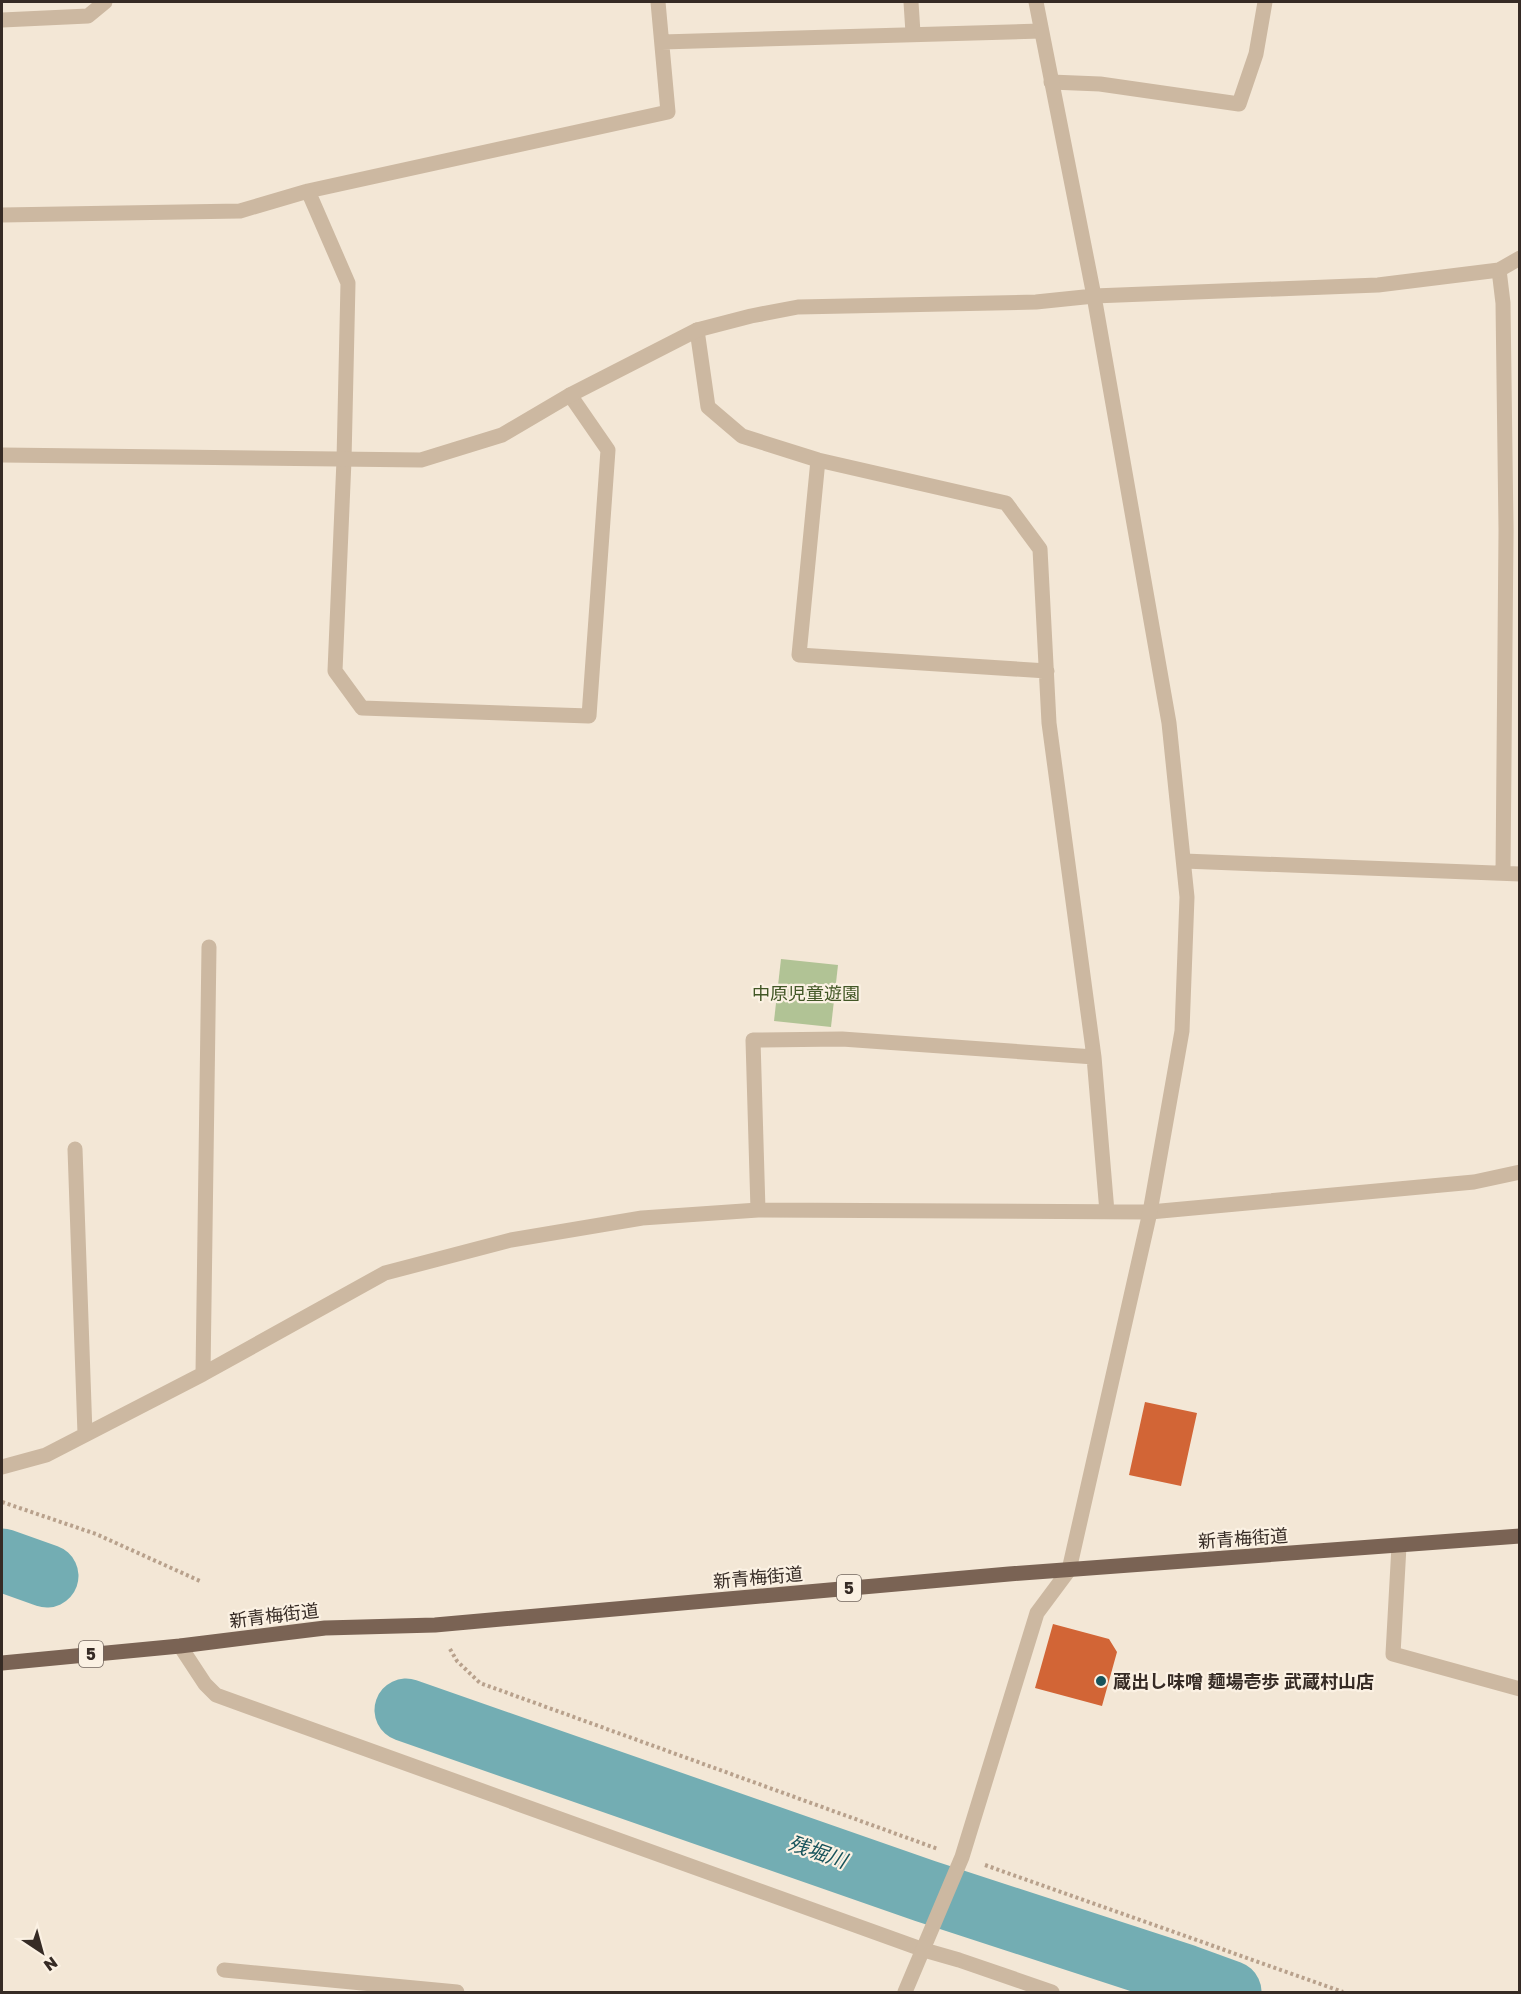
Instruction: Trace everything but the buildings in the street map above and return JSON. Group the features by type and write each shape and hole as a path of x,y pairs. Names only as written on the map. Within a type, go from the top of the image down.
{"main road":[{"name":"新青梅街道","path":"2,1663 180,1646 325,1628 435,1625 1069,1570 1520,1536"}],"street":[{"path":"2,20 88,16 105,2"},
{"path":"2,214 240,211 308,191 668,112 658,2"},
{"path":"911,2 913,33"},
{"path":"905,1992 959,1865 1037,1613 1069,1570 1150,1212 1182,1031 1186,897 1169,723 1094,296 1036,2"},
{"path":"1051,82 1100,84 1239,104 1256,54 1265,2"},
{"path":"662,42 1041,31"},
{"path":"308,191 348,284 344,459 335,671 362,708 589,716 608,450 570,395"},
{"path":"2,455 422,460 502,435 570,395 697,330 798,307 1036,302 1094,296 1378,285 1499,270 1520,258"},
{"path":"1499,270 1503,303 1513,530 1503,873"},
{"path":"697,330 708,407 742,436 818,460 1006,503 1040,549 1049,723 1094,1057 1107,1212"},
{"path":"818,460 799,656 1047,671"},
{"path":"1184,861 1520,874"},
{"path":"203,1374 208,947"},
{"path":"758,1210 753,1040 842,1039 1094,1057"},
{"path":"75,1149 85,1434"},
{"path":"2,1467 46,1455 203,1374 385,1273 511,1240 642,1218 758,1210 1150,1212 1474,1182 1520,1172"},
{"path":"1399,1546 1393,1654 1520,1689"},
{"path":"180,1646 205,1684 216,1695 1052,1992"},
{"path":"224,1971 457,1992"}],"path":[{"path":"2,1502 96,1534 200,1581"},
{"path":"457,1661 480,1683 938,1849"},
{"path":"982,1864 1343,1992"}],"green space":[{"name":"中原児童遊園","path":"781,959 838,965 831,1027 774,1021"}],"waterway":[{"name":"残堀川","path":"2,1560 47,1576"},
{"name":"残堀川","path":"406,1710 925,1891 1230,1992"}],"place":[{"name":"蔵出し味噌 麺場壱歩 武蔵村山店","path":"1101,1681"}]}
